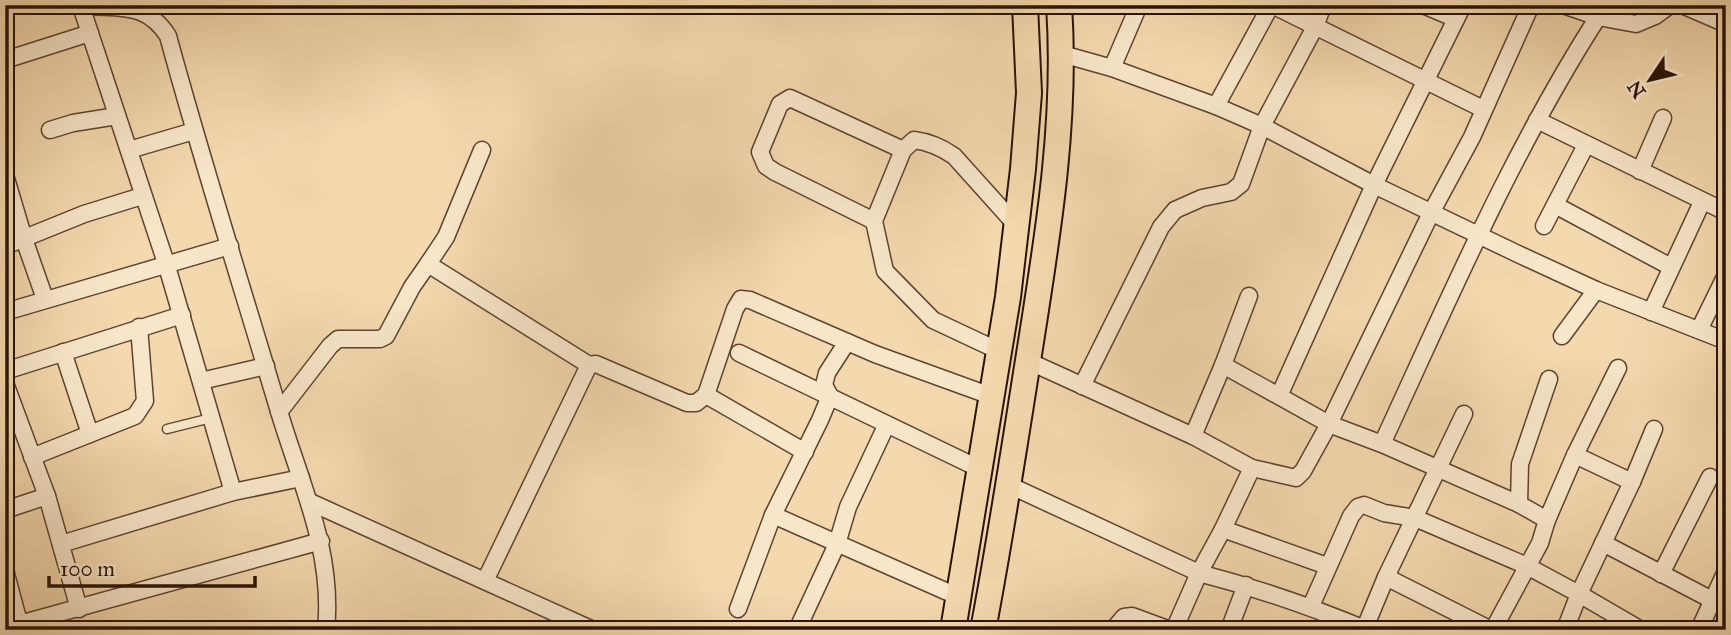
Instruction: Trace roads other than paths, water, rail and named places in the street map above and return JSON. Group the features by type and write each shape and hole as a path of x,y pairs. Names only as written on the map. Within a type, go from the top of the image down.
{"main road":[{"path":"953,630 999,351 1016,225 1029,93 1026,5"},
{"path":"983,630 1043,267 1059,136 1062,54 1059,5"},
{"path":"985,441 1015,446"}],"street":[{"path":"5,7 13,5"},
{"path":"1112,68 1139,5"},
{"path":"1216,106 1271,5 1483,109"},
{"path":"1082,386 1161,227 1175,210 1202,198 1231,192 1241,184 1262,126 1315,27 1323,5"},
{"path":"1279,396 1374,185 1459,12 1423,5"},
{"path":"1028,361 1193,436 1252,468 1296,478 1303,471 1329,424 1430,213 1472,137 1531,5"},
{"path":"1563,5 1598,17 1636,24 1655,16 1670,5"},
{"path":"1682,5 1726,24"},
{"path":"233,492 166,264 80,6 139,8 158,19 168,36 265,366 321,541 328,609 326,630"},
{"path":"1382,443 1478,235 1537,120 1598,17"},
{"path":"5,60 90,33"},
{"path":"1062,54 1112,68 1216,106 1262,126 1430,213 1596,290 1726,341"},
{"path":"874,221 775,172 766,166 760,152 780,104 790,98 903,150"},
{"path":"50,130 117,116"},
{"path":"1640,171 1663,118"},
{"path":"1537,120 1726,212"},
{"path":"129,150 194,131"},
{"path":"999,351 933,320 895,283 885,271 874,221 903,150 914,140 943,148 954,156 1016,225"},
{"path":"1544,226 1586,145"},
{"path":"279,412 338,339 376,339 386,336 412,287 446,237 482,150"},
{"path":"5,175 46,299"},
{"path":"5,246 84,214 142,196"},
{"path":"1651,312 1702,202"},
{"path":"1555,205 1671,267"},
{"path":"5,312 230,246"},
{"path":"428,264 589,365 596,364 687,403 696,402 706,396 735,309 741,299 750,300 847,342 991,396"},
{"path":"1699,330 1726,275"},
{"path":"1562,336 1596,290"},
{"path":"1193,436 1250,296"},
{"path":"5,371 182,315"},
{"path":"33,457 135,416 145,401 139,327"},
{"path":"830,396 824,385 827,373 847,342"},
{"path":"63,352 90,434"},
{"path":"739,353 980,469"},
{"path":"485,581 589,365"},
{"path":"1223,365 1329,424 1382,443 1519,504 1547,520"},
{"path":"201,381 265,366"},
{"path":"1386,577 1492,630 1540,543 1575,455 1618,368"},
{"path":"1519,504 1520,464 1549,379"},
{"path":"5,383 47,496 79,609"},
{"path":"706,396 804,452"},
{"path":"738,608 773,515 830,396"},
{"path":"1009,485 1199,573 1311,606 1365,630 1386,577 1464,414"},
{"path":"797,630 837,544 848,506 886,426"},
{"path":"1565,630 1654,429"},
{"path":"1575,455 1632,482"},
{"path":"1113,630 1124,617 1132,616 1172,630 1252,468"},
{"path":"1661,573 1710,477"},
{"path":"61,544 233,492 301,478"},
{"path":"5,510 47,496"},
{"path":"310,502 593,630"},
{"path":"1311,606 1351,516 1358,507 1364,505 1384,513 1415,518 1527,566 1641,630"},
{"path":"773,515 959,597"},
{"path":"1223,529 1327,566"},
{"path":"5,570 15,627 321,541"},
{"path":"1603,543 1712,600"},
{"path":"1699,630 1726,571"},
{"path":"1229,630 1246,585"}],"lane":[{"path":"167,429 211,418"}]}
